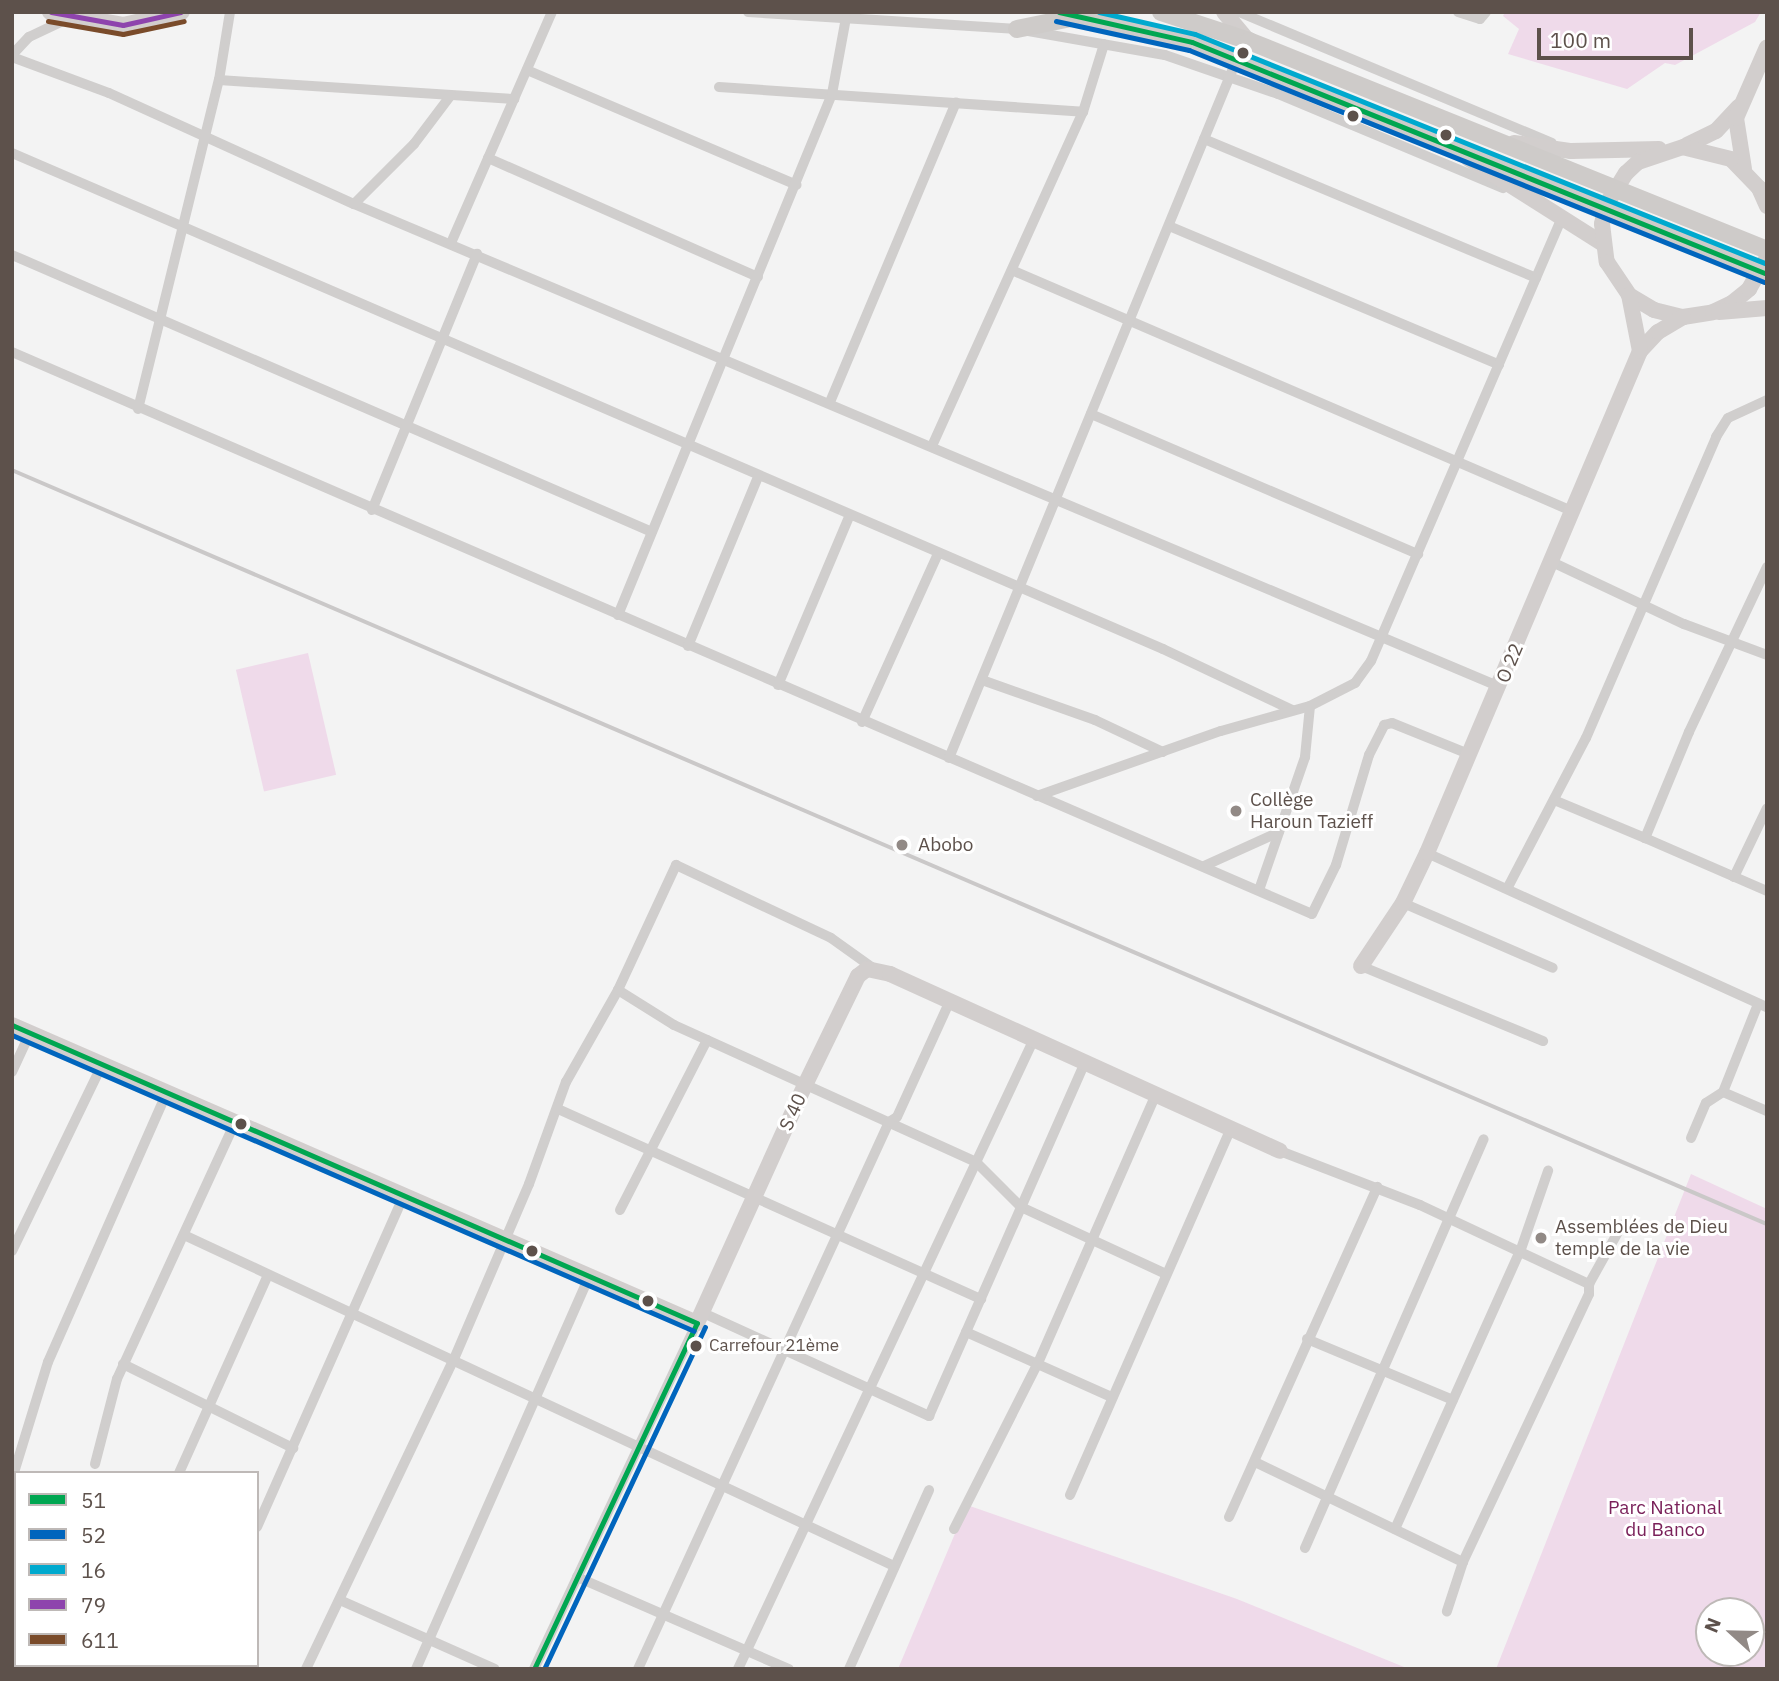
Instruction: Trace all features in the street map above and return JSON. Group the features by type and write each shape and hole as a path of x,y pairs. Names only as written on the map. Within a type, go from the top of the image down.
{"main road":[{"path":"1058,12 1192,42 1233,67 1450,146 1765,268"},
{"path":"1161,12 1249,41 1615,186 1767,250"},
{"path":"1017,29 1081,17"}],"street":[{"path":"50,12 68,18 123,25 182,12"},
{"path":"138,409 180,226 219,80 230,12"},
{"path":"451,243 552,12"},
{"path":"748,12 1017,29 1233,67 1532,200"},
{"path":"1224,12 1249,41"},
{"path":"1238,12 1571,151"},
{"path":"1458,12 1480,19 1486,12"},
{"path":"68,18 29,37 12,56 109,93 354,204 830,402 1500,687"},
{"path":"618,615 832,94 846,18"},
{"path":"932,446 1014,271 1083,112 1104,44"},
{"path":"1767,47 1740,105 1735,127 1744,169 1767,206"},
{"path":"949,758 1233,67"},
{"path":"527,70 796,185"},
{"path":"219,80 514,99"},
{"path":"719,87 1083,112"},
{"path":"354,204 414,144 450,95"},
{"path":"830,402 956,102"},
{"path":"1740,105 1716,131 1638,162 1615,186 1606,205 1602,243 1611,271 1629,295 1654,310 1682,317 1767,308"},
{"path":"1204,139 1536,278"},
{"path":"1499,141 1571,151 1676,148 1716,152 1744,169"},
{"path":"1450,146 1602,243"},
{"path":"12,153 849,517 1163,649 1292,710"},
{"path":"488,158 758,277"},
{"path":"1037,796 1163,752 1310,706 1355,683 1381,638 1562,218"},
{"path":"1169,226 1499,365"},
{"path":"372,510 477,254"},
{"path":"12,255 652,532"},
{"path":"1713,313 1732,303 1765,268"},
{"path":"1014,271 1574,512"},
{"path":"1629,295 1640,351"},
{"path":"1640,351 1658,332 1682,317"},
{"name":"O 22","path":"1362,966 1402,903 1427,853 1500,687 1640,351"},
{"path":"12,352 862,722 1312,914 1336,864 1369,755 1384,725 1392,723 1471,755"},
{"path":"1508,887 1554,800 1723,424 1767,400"},
{"path":"1091,414 1418,554"},
{"path":"688,646 758,477"},
{"path":"778,685 849,517"},
{"path":"862,722 938,554"},
{"path":"1552,562 1643,605 1767,654"},
{"path":"1645,838 1731,641 1767,567"},
{"path":"982,680 1095,720 1163,752"},
{"path":"1259,890 1307,748 1310,706"},
{"path":"1554,800 1767,891"},
{"path":"1734,877 1767,808"},
{"path":"1204,866 1279,832"},
{"path":"1427,853 1508,887 1762,1006 1723,1092 1706,1104 1691,1138"},
{"path":"306,1669 342,1601 454,1359 506,1239 558,1109 566,1082 618,990 676,865 831,938 873,968 949,1003 1280,1151 1451,1218 1521,1249 1589,1284"},
{"path":"1402,903 1553,968"},
{"path":"1362,966 1544,1041"},
{"name":"S 40","path":"534,1669 805,1085 858,976 873,968"},
{"path":"618,990 660,1017 707,1040 976,1162 1021,1207 1167,1274"},
{"path":"638,1669 889,1122 897,1116 949,1003"},
{"path":"12,1025 589,1276 785,1349 929,1416 1084,1064"},
{"path":"12,1072 30,1033"},
{"path":"620,1210 707,1040"},
{"path":"738,1669 809,1523 1033,1041"},
{"path":"12,1251 102,1065"},
{"path":"1723,1092 1767,1111"},
{"path":"14,1471 48,1362 167,1093"},
{"path":"954,1529 1038,1363 1156,1094"},
{"path":"558,1109 981,1299"},
{"path":"95,1464 123,1364 235,1123"},
{"path":"1070,1495 1231,1128"},
{"path":"1305,1548 1484,1139"},
{"path":"1395,1529 1521,1249 1548,1171"},
{"path":"1229,1517 1377,1187"},
{"path":"259,1523 404,1196"},
{"path":"1447,1611 1463,1562 1589,1294 1589,1284 1622,1225"},
{"path":"184,1235 639,1447 809,1523 892,1565"},
{"path":"180,1471 268,1275"},
{"path":"416,1669 538,1398 589,1276"},
{"path":"966,1332 1111,1397"},
{"path":"1307,1339 1453,1400"},
{"path":"123,1364 293,1448"},
{"path":"1255,1462 1463,1562"},
{"path":"849,1669 892,1565 929,1490"},
{"path":"577,1577 789,1669"},
{"path":"342,1601 495,1669"}],"green space":[{"path":"1505,12 1761,12 1755,22 1675,65 1665,63 1627,89 1508,54 1519,29 1503,16"},
{"path":"308,653 336,775 264,791 236,670"},
{"name":"Parc National du Banco","path":"1691,1174 1767,1209 1767,1669 1496,1669"},
{"path":"967,1505 1237,1599 1409,1669 898,1669"}],"railway":[{"path":"12,470 1767,1224"}],"transit line":[{"name":"79","path":"51,12 123,25 181,12"},
{"name":"51","path":"1059,12 1192,42 1767,274"},
{"name":"16","path":"1099,12 1195,34 1767,264"},
{"name":"611","path":"48,21 123,34 184,21"},
{"name":"52","path":"1056,21 1189,50 1764,282"},
{"name":"51","path":"12,1025 697,1323"},
{"name":"52","path":"12,1035 694,1331"},
{"name":"51","path":"534,1669 697,1323"},
{"name":"52","path":"544,1669 705,1327"}],"place":[{"name":"Collège Haroun Tazieff","path":"1236,811"},
{"name":"Abobo","path":"902,845"},
{"name":"Assemblées de Dieu temple de la vie","path":"1541,1238"},
{"name":"Carrefour 21ème","path":"696,1346"}]}
